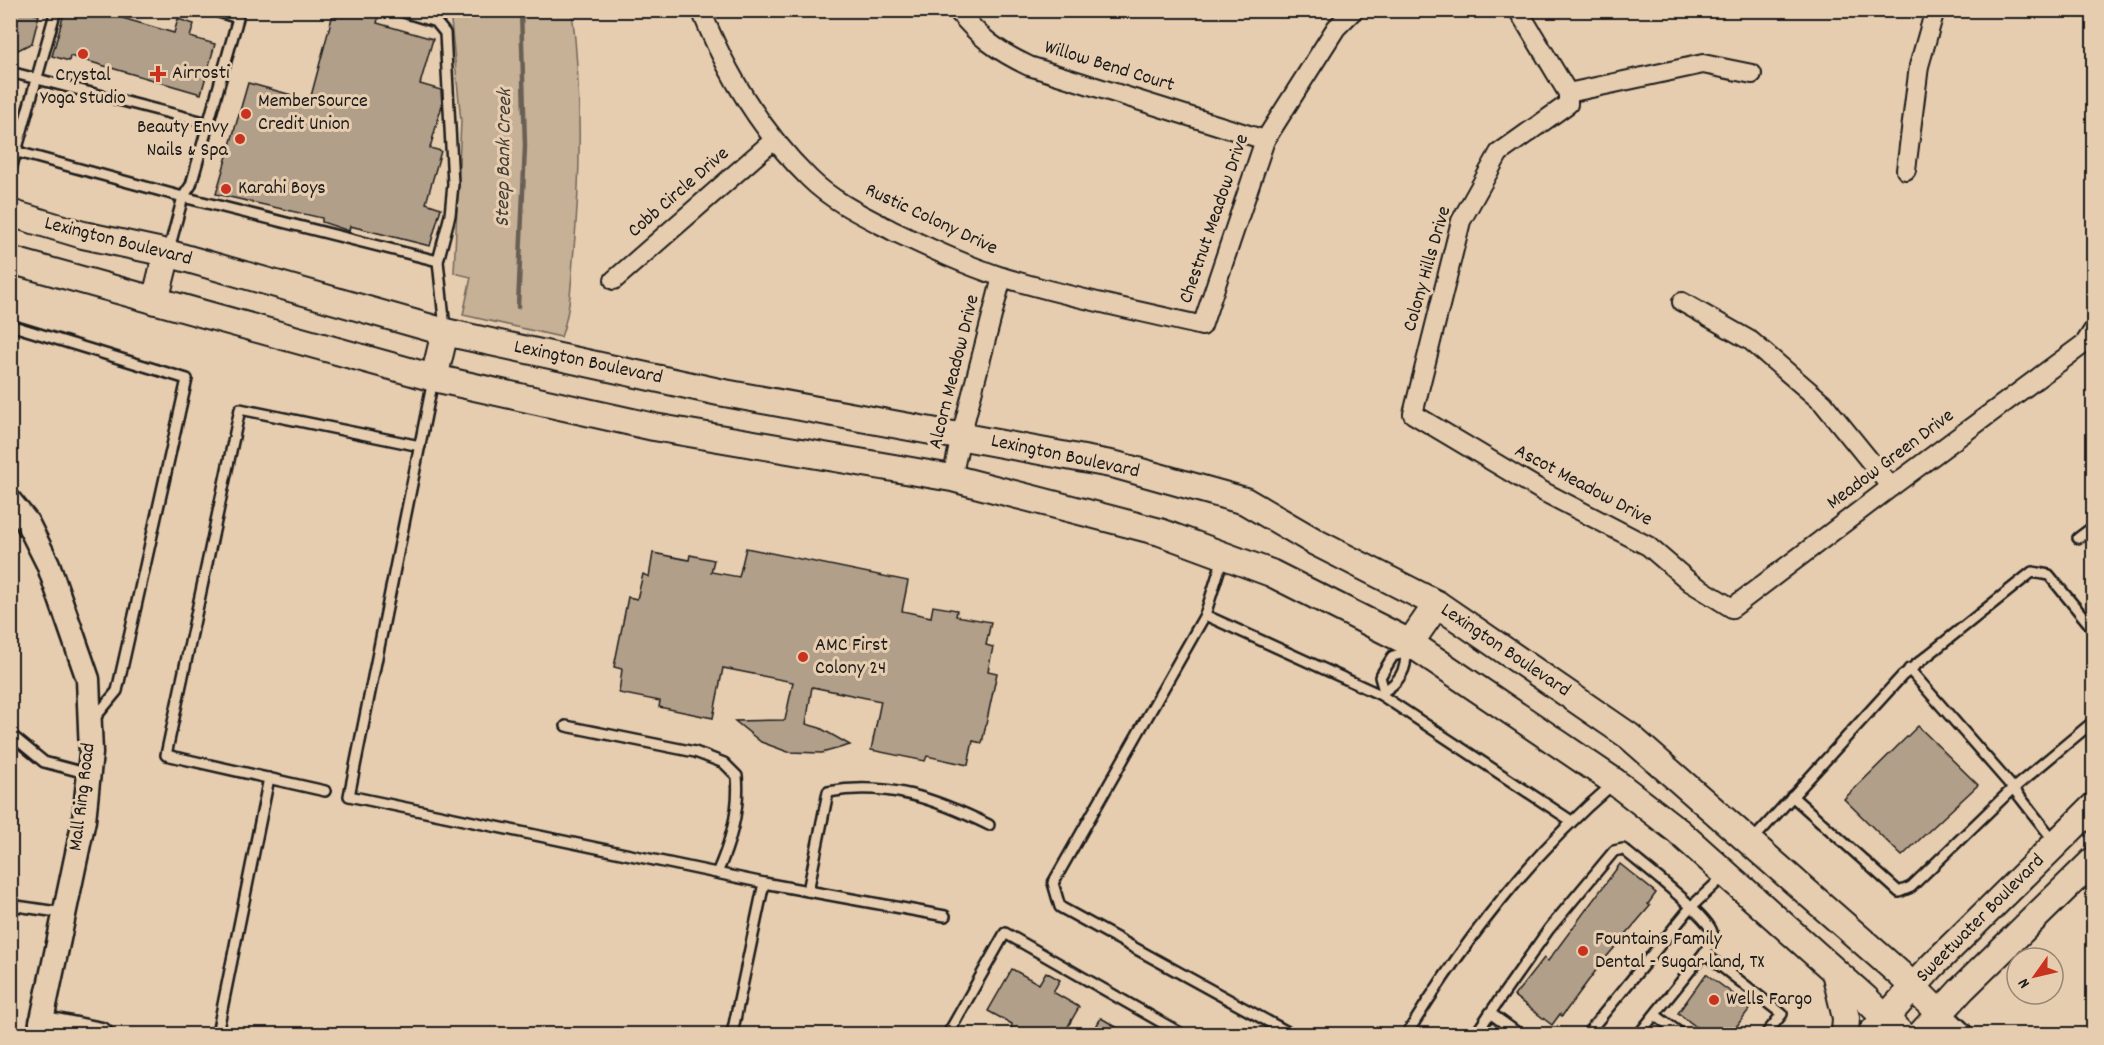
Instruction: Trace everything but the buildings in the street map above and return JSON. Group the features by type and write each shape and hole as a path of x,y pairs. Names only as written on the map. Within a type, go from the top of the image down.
{"main road":[{"name":"Lexington Boulevard","path":"10,213 83,236 167,253 445,332 719,392 1116,465 1245,501 1317,543 1437,604 1629,736 1751,842 1940,1014"},
{"path":"155,301 167,253"},
{"path":"10,260 434,378 654,427 952,478 1160,532 1271,573 1408,648 1615,782 1678,831 1835,972 1886,1029"},
{"path":"434,378 445,332"},
{"path":"1408,648 1437,604"},
{"name":"Sweetwater Boulevard","path":"1886,1029 1913,987 2094,807"},
{"path":"1726,874 1751,842"},
{"name":"Sweetwater Boulevard","path":"1921,1035 2094,860"},
{"path":"1835,972 1846,1018 1845,1035"}],"street":[{"name":"Rustic Colony Drive","path":"701,10 720,58 742,96 774,140 810,179 852,210 940,254 1002,277 1202,326"},
{"name":"Willow Bend Court","path":"957,10 973,30 998,51 1029,66 1265,140"},
{"name":"Chestnut Meadow Drive","path":"1202,326 1265,140 1336,28 1354,10"},
{"path":"1518,10 1568,93 1703,64 1752,74"},
{"path":"1906,170 1919,66 1935,10"},
{"name":"Colony Hills Drive","path":"1429,424 1413,414 1461,221 1499,153 1568,104 1568,93"},
{"name":"Cobb Circle Drive","path":"614,280 774,140"},
{"name":"Alcorn Meadow Drive","path":"952,478 1002,277"},
{"path":"1682,302 1750,341 1823,403 1890,487"},
{"name":"Meadow Green Drive","path":"1710,595 1732,608 1890,487 2085,343 2094,328"},
{"name":"Ascot Meadow Drive","path":"1429,424 1544,492 1648,546 1690,582 1710,595"},
{"name":"Mall Ring Road","path":"10,501 27,522 65,607 88,679 89,774 84,820 40,1028"},
{"name":"Lexington Boulevard","path":"1940,1014 1961,1035"},
{"path":"40,1028 101,1035"}],"lane":[{"path":"10,172 14,150 56,10"},
{"path":"167,253 183,197 191,185 238,18 212,10"},
{"path":"397,10 436,22 445,33 453,184 450,215 438,261 445,332"},
{"path":"10,72 208,123"},
{"path":"14,150 183,197 438,261"},
{"path":"10,325 187,379 117,691 90,724"},
{"path":"434,378 349,796 764,883 945,916"},
{"path":"325,791 166,755 240,409 420,446"},
{"path":"2078,538 2094,526"},
{"path":"1224,555 1206,615 1053,883 1060,907 1291,1035"},
{"path":"1751,842 1909,669 2032,572 2049,575 2094,630"},
{"path":"1206,615 1382,693 1570,820"},
{"path":"1382,693 1380,676 1393,656 1408,648"},
{"path":"1382,693 1394,686 1407,663 1408,648"},
{"path":"1909,669 2013,788 2056,843"},
{"path":"1792,796 1899,892 1911,887 2013,788 2094,721"},
{"path":"566,726 695,752 724,763 737,776 738,794 725,855 717,873"},
{"path":"11,735 44,762 89,774"},
{"path":"217,1035 269,778"},
{"path":"1407,1035 1426,1002 1524,871 1570,820 1615,782"},
{"path":"808,891 828,792 856,787 932,799 989,825"},
{"path":"1476,1035 1549,929 1614,851 1623,849 1691,907 1712,929 1712,938 1704,953 1639,1035"},
{"path":"1587,1035 1691,907 1726,874"},
{"path":"732,1035 764,883"},
{"path":"10,905 64,913"},
{"path":"948,1035 1005,933 1182,1035"},
{"path":"1704,953 1782,1014 1766,1035"},
{"path":"1490,1013 1519,1035"},
{"path":"1655,1015 1681,1035"}],"shaded area":[{"path":"450,11 572,11 578,73 579,166 571,289 561,337 463,315 471,277 454,273 461,121"}],"waterway":[{"name":"Steep Bank Creek","path":"518,307 525,146 521,10"}],"place":[{"name":"Crystal Yoga Studio","path":"83,54"},
{"name":"Airrosti","path":"158,74"},
{"name":"MemberSource Credit Union","path":"246,114"},
{"name":"Beauty Envy Nails & Spa","path":"240,139"},
{"name":"Karahi Boys","path":"226,189"},
{"name":"AMC First Colony 24","path":"803,657"},
{"name":"Fountains Family Dental - Sugar land, TX","path":"1583,951"},
{"name":"Wells Fargo","path":"1714,1000"}]}
